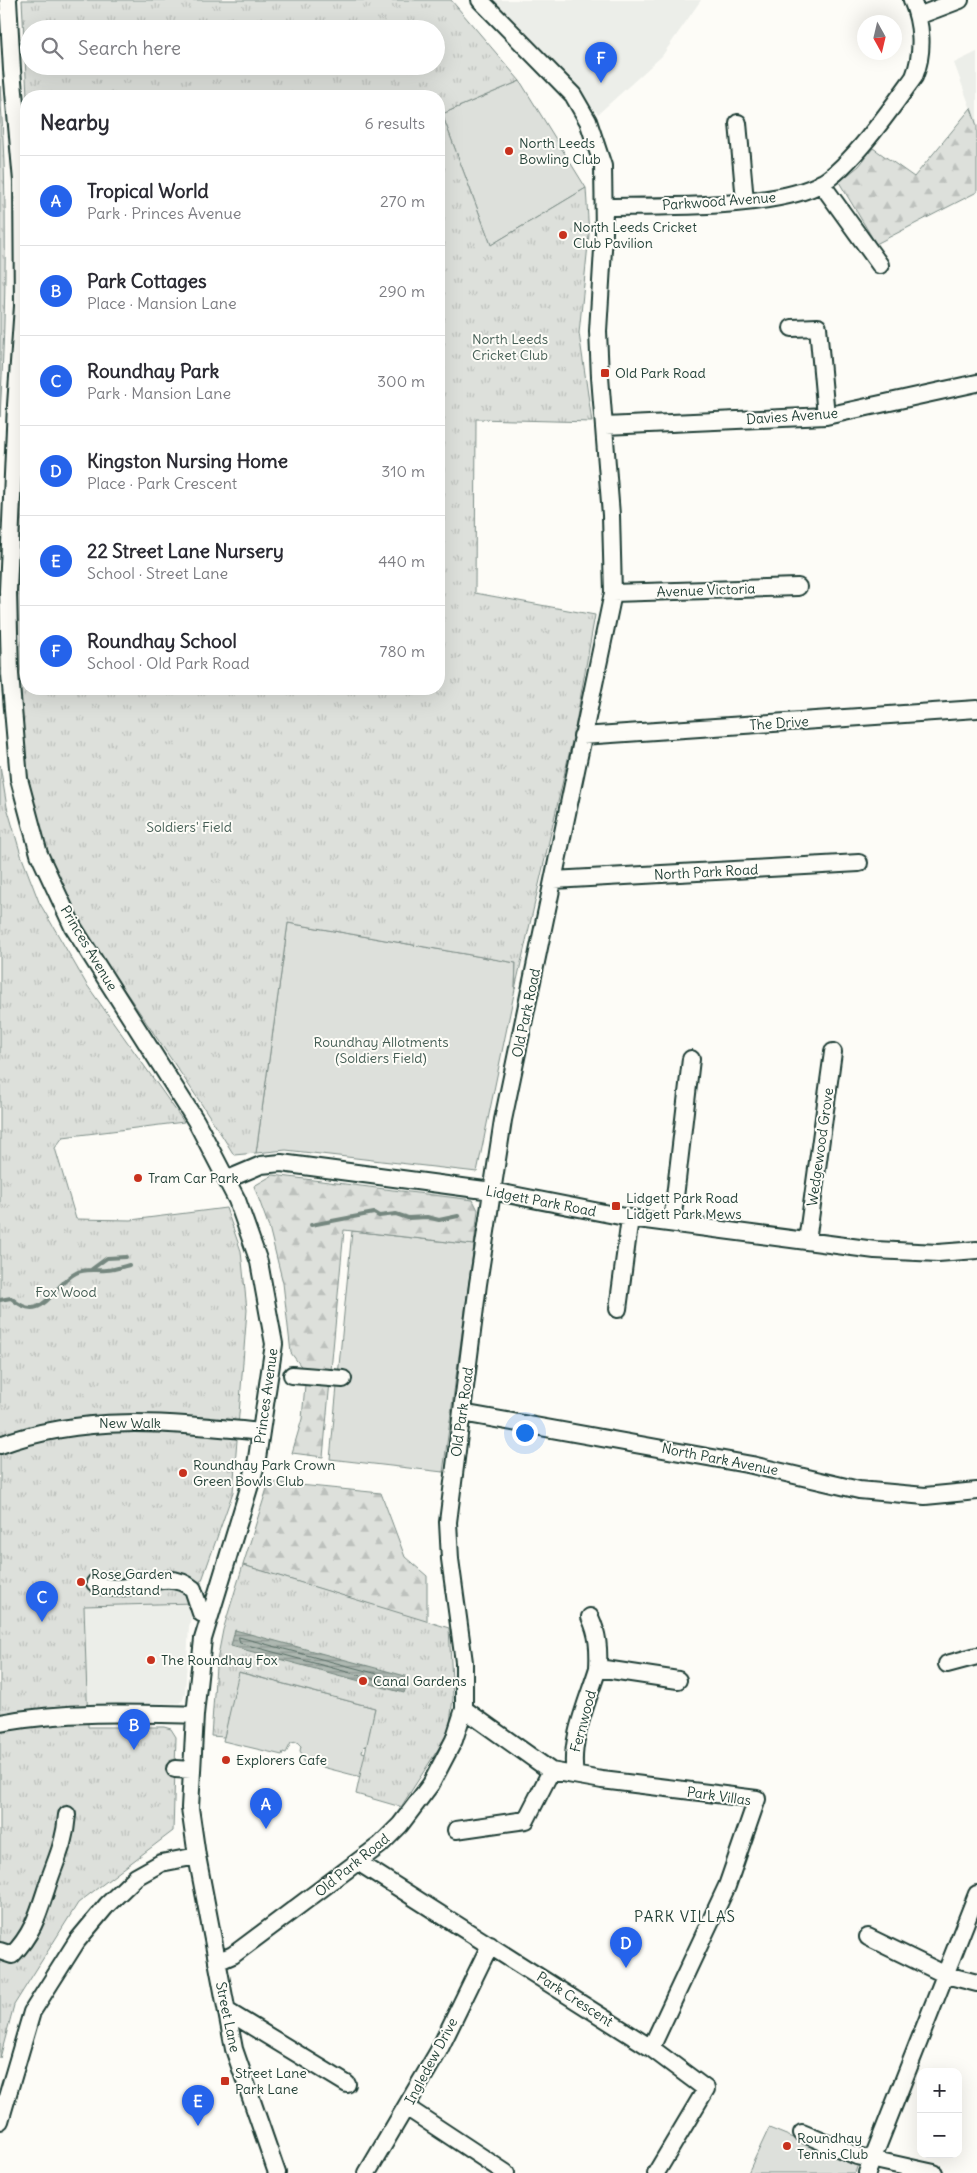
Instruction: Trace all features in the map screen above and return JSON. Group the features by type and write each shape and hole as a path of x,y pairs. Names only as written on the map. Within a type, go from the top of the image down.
{"street":[{"name":"Princes Avenue","path":"8,0 20,159"},
{"name":"Old Park Road","path":"217,1962 233,1956 358,1862 400,1825 430,1784 454,1740 464,1709 462,1645 450,1559 448,1522 462,1413 503,1120 613,593 611,515 598,331 604,207 603,166 582,108 573,95 480,0"},
{"name":"Parkwood Avenue","path":"604,207 745,202 785,195 821,183 847,163 914,77 919,65 920,50 918,16 912,0"},
{"path":"918,16 960,0"},
{"path":"738,122 745,202"},
{"path":"821,183 880,265"},
{"path":"792,328 818,327 826,416"},
{"name":"Princes Avenue","path":"20,348 8,591 10,674 19,779 39,854 73,926 179,1093 228,1180 259,1262 274,1344 256,1465 203,1639 195,1715 183,1769 197,1856"},
{"name":"Davies Avenue","path":"605,426 826,416 977,383"},
{"name":"Avenue Victoria","path":"613,593 798,587"},
{"name":"The Drive","path":"582,736 977,709"},
{"name":"North Park Road","path":"553,880 859,863"},
{"name":"Wedgewood Grove","path":"807,1241 833,1052"},
{"path":"672,1224 692,1059"},
{"name":"Lidgett Park Road","path":"228,1180 261,1165 281,1163 492,1191 630,1218 807,1241 910,1253 977,1250"},
{"path":"618,1309 630,1218"},
{"path":"292,1375 343,1379"},
{"name":"North Park Avenue","path":"462,1413 752,1464 858,1490 925,1496 977,1491"},
{"name":"New Walk","path":"0,1445 20,1438 102,1422 206,1426 262,1432"},
{"path":"95,1583 103,1587 126,1588 165,1578 178,1580 193,1589 201,1613"},
{"name":"Fernwood","path":"575,1775 572,1759 576,1740 598,1668 597,1632 590,1616"},
{"path":"947,1664 977,1656"},
{"path":"598,1668 678,1680"},
{"name":"Park Villas","path":"464,1709 551,1771 602,1780 757,1799 728,1886 651,2048"},
{"path":"0,1723 38,1716 195,1715"},
{"path":"456,1830 526,1820 551,1771"},
{"path":"0,1951 12,1955 27,1937 39,1916 65,1840 67,1815"},
{"path":"0,2121 32,2012 77,1941 106,1905 136,1877 161,1863 197,1856"},
{"name":"Street Lane","path":"197,1856 234,2049 277,2173"},
{"name":"Park Crescent","path":"358,1862 651,2048 706,2088 656,2173"},
{"path":"870,2166 977,1894"},
{"path":"868,1937 946,1975 977,1983"},
{"name":"Ingledew Drive","path":"367,2173 438,2052 490,1945"},
{"path":"227,2012 348,2084"},
{"path":"406,2107 506,2173"},
{"path":"802,2133 857,2156 870,2166 934,2173"}],"shaded area":[{"path":"494,0 701,0 662,56 598,114"},
{"path":"977,52 977,126 954,63"},
{"path":"194,1603 189,1627 185,1693 183,1700 179,1703 36,1707 0,1673 0,1656 84,1605"}],"green space":[{"name":"Soldiers' Field","path":"22,0 451,0 520,81 445,113 445,90 27,90 26,75 445,75 445,20 23,20"},
{"name":"North Leeds Bowling Club","path":"520,81 586,188 491,245 445,122 445,113"},
{"path":"0,86 3,128 5,252 0,417"},
{"path":"971,108 977,126 977,192 876,244 839,182 859,166 873,148 914,177"},
{"name":"Soldiers' Field","path":"445,122 491,245 586,188 589,235 579,333 592,422 476,419 475,593 595,615 575,728 515,989 516,963 288,923 256,1153 234,1155 91,941 59,879 43,839 31,789 22,738 18,687 16,635 20,516 20,695 445,695"},
{"name":"Fox Wood","path":"0,765 7,807 21,855 39,902 87,985 184,1122 63,1137 55,1148 76,1219 131,1220 226,1208 241,1251 247,1310 233,1492 194,1603 84,1606 88,1727 164,1727 171,1729 176,1737 173,1831 78,1903 14,2005 0,2058"},
{"name":"Roundhay Allotments (Soldiers Field)","path":"288,923 516,963 515,989 477,1172 286,1150 256,1153"},
{"path":"273,1175 473,1200 478,1210 474,1245 344,1230 323,1457 292,1453 302,1419 306,1373 291,1353 283,1283 269,1227 254,1186"},
{"path":"352,1231 474,1245 443,1472 330,1459"},
{"path":"269,1482 381,1493 405,1557 427,1576 427,1622 243,1565"},
{"name":"Canal Gardens","path":"243,1565 449,1628 453,1698 449,1732 401,1807 356,1794 375,1708 239,1672 224,1737 211,1736 216,1666 223,1630"},
{"path":"238,1672 375,1708 367,1747 364,1746 362,1752 366,1753 361,1777 303,1762 304,1757 300,1751 301,1746 297,1742 291,1743 286,1753 283,1752 282,1755 223,1741"},
{"name":"Roundhay Tennis Club","path":"769,2128 858,2164 855,2173 748,2173"}],"water":[{"path":"235,1630 409,1677 404,1693 231,1646"}],"waterway":[{"path":"311,1225 374,1213 379,1216 396,1214 408,1218 427,1217 439,1220 458,1216"},
{"path":"92,1269 107,1258 126,1257"},
{"path":"0,1300 11,1298 22,1306 32,1308 46,1301 67,1279 79,1271 112,1270 129,1265"}],"place":[{"name":"Roundhay School","path":"601,83"},
{"name":"North Leeds Bowling Club","path":"509,151"},
{"name":"North Leeds Cricket Club Pavilion","path":"563,235"},
{"name":"Old Park Road","path":"605,373"},
{"name":"Tram Car Park","path":"138,1178"},
{"name":"Lidgett Park Road Lidgett Park Mews","path":"616,1206"},
{"name":"Roundhay Park Crown Green Bowls Club","path":"183,1473"},
{"name":"Rose Garden Bandstand","path":"81,1582"},
{"name":"Roundhay Park","path":"42,1622"},
{"name":"The Roundhay Fox","path":"151,1660"},
{"name":"Canal Gardens","path":"363,1681"},
{"name":"Park Cottages","path":"134,1750"},
{"name":"Explorers Cafe","path":"226,1760"},
{"name":"Tropical World","path":"266,1829"},
{"name":"Kingston Nursing Home","path":"626,1968"},
{"name":"Street Lane Park Lane","path":"225,2081"},
{"name":"22 Street Lane Nursery","path":"198,2126"},
{"name":"Roundhay Tennis Club","path":"787,2146"}],"district":[{"name":"PARK VILLAS","path":"685,1916"}],"park label":[{"name":"North Leeds Cricket Club","path":"510,348"}]}
